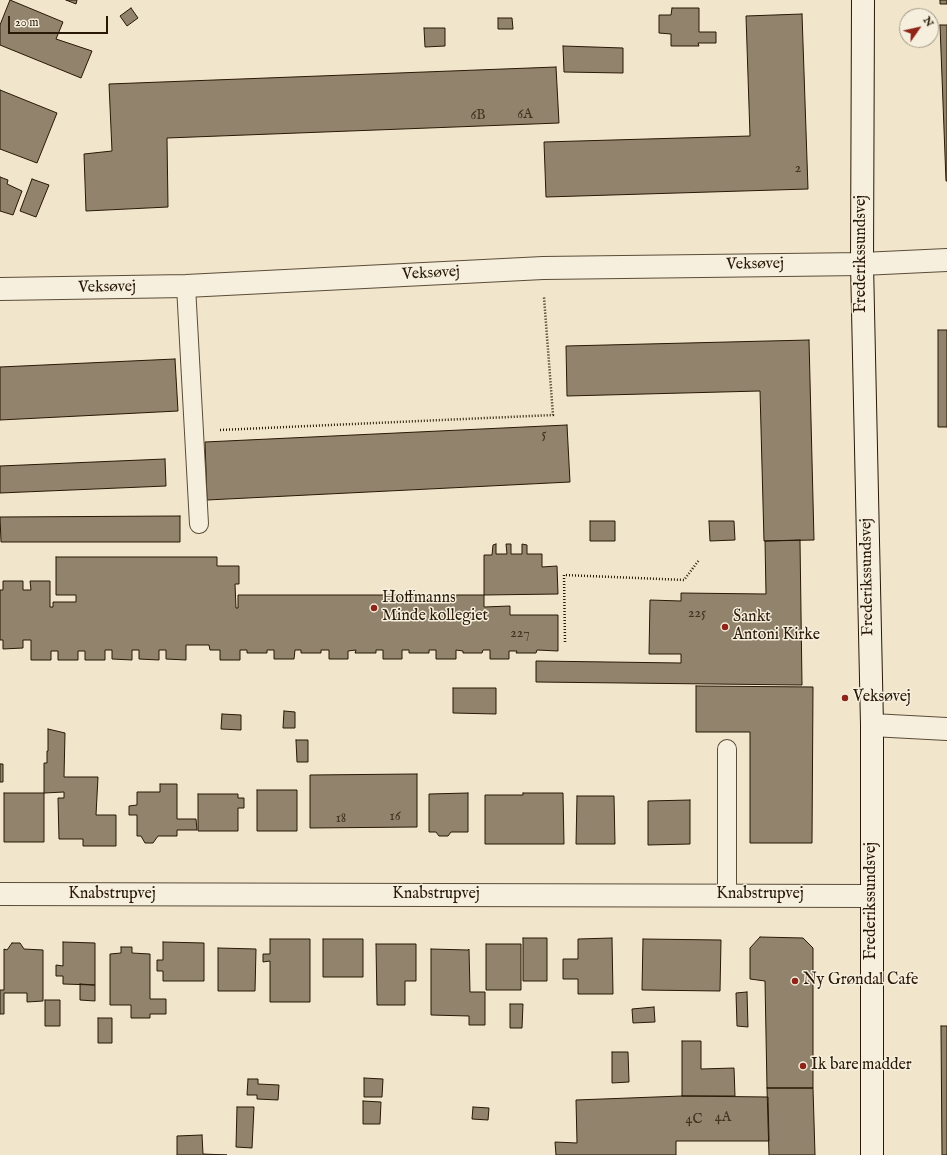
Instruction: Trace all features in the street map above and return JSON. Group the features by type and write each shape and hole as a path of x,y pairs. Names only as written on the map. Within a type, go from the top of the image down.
{"street":[{"name":"Frederikssundsvej","path":"863,0 862,264 872,725 872,1155"},
{"name":"Veksøvej","path":"0,290 186,286 543,268 862,264 947,260"},
{"path":"872,725 947,729"},
{"name":"Knabstrupvej","path":"0,894 872,896"}],"lane":[{"path":"186,286 199,524"},
{"path":"727,749 727,895"}],"path":[{"path":"219,430 553,415 543,268"},
{"path":"565,642 564,575 684,580 699,560"}],"building":[{"path":"10,0 63,22 56,39 92,51 81,78 0,45 0,25"},
{"path":"66,0 77,0 76,4"},
{"path":"940,0 947,0 947,4 940,4"},
{"path":"131,8 138,18 127,26 120,16"},
{"path":"672,8 699,8 699,32 716,32 716,43 698,43 699,46 671,46 671,34 659,33 659,15 671,15"},
{"path":"802,14 808,189 546,197 544,142 750,136 746,16"},
{"path":"498,18 512,18 513,29 498,29"},
{"path":"940,25 947,25 947,181 946,181"},
{"path":"424,28 445,28 445,46 425,47"},
{"path":"563,46 623,48 623,73 564,72"},
{"path":"556,67 559,123 167,138 168,207 86,211 84,154 112,151 109,84"},
{"path":"0,90 57,113 37,163 0,149"},
{"path":"0,177 8,180 7,184 22,191 13,215 0,211"},
{"path":"32,179 49,185 36,217 20,211"},
{"path":"938,330 947,330 947,427 938,427"},
{"path":"809,340 814,540 764,541 760,391 567,396 566,346"},
{"path":"175,359 178,411 0,420 0,367"},
{"path":"567,425 570,482 207,500 205,442"},
{"path":"165,459 166,486 0,493 0,466"},
{"path":"180,516 180,542 1,542 0,517"},
{"path":"590,521 615,521 615,541 590,541"},
{"path":"709,521 734,521 735,540 710,541"},
{"name":"Sankt Antoni Kirke","path":"800,540 802,685 536,682 536,661 681,663 681,654 649,654 650,600 681,601 681,593 766,594 765,541"},
{"path":"496,544 496,554 507,554 506,544 511,544 511,554 522,554 522,544 527,545 527,554 542,554 542,567 557,566 558,594 484,595 484,555 492,555 493,545"},
{"name":"Hoffmanns Minde kollegiet","path":"56,557 217,557 217,566 239,566 239,584 235,584 236,608 238,608 238,595 484,595 484,607 510,606 510,615 558,615 558,651 537,650 536,653 516,653 517,651 509,651 509,659 490,659 490,650 483,650 482,653 463,653 463,651 456,650 456,659 436,659 436,650 429,650 429,653 409,653 409,650 402,650 402,659 383,659 383,650 376,650 376,653 355,653 356,650 348,651 348,659 329,659 329,650 321,650 321,653 301,653 301,650 295,650 294,659 274,659 274,650 267,650 267,653 247,653 247,650 240,650 240,660 220,660 220,650 210,650 209,645 186,645 186,660 166,659 166,650 159,650 159,660 139,659 139,650 132,650 132,660 112,659 112,650 105,650 105,660 85,660 85,651 78,651 78,660 58,660 58,651 51,651 51,660 31,660 31,640 23,640 23,648 3,649 3,640 0,640 0,590 3,590 3,581 23,581 23,590 31,590 30,581 50,581 50,607 53,607 53,602 76,602 76,595 56,595"},
{"path":"696,686 813,687 812,843 750,843 750,732 696,732"},
{"path":"453,688 496,688 496,714 453,713"},
{"path":"284,711 295,712 295,728 283,728"},
{"path":"222,714 241,715 241,730 221,729"},
{"path":"48,729 65,733 64,777 98,777 96,815 116,815 116,846 83,846 83,839 59,839 58,798 64,798 64,792 44,793 44,763 47,763"},
{"path":"296,740 308,740 308,762 297,762"},
{"path":"0,764 3,764 3,782 0,782"},
{"path":"417,774 417,827 310,828 310,775"},
{"path":"160,784 177,784 177,819 196,819 197,830 177,830 177,836 158,836 153,843 145,843 141,836 137,836 137,815 129,815 129,806 137,805 137,792 160,792"},
{"path":"257,790 297,790 297,831 257,831"},
{"path":"4,793 44,793 44,842 4,842"},
{"path":"468,793 468,832 451,832 448,836 439,836 436,832 429,832 429,794"},
{"path":"523,793 563,793 564,844 485,844 485,795 523,795"},
{"path":"198,794 238,794 238,798 244,798 244,808 238,808 238,831 198,831"},
{"path":"577,796 614,796 615,844 576,844"},
{"path":"690,800 690,844 648,845 648,801"},
{"path":"760,937 803,938 813,948 813,1088 767,1088 765,981 750,979 750,948"},
{"path":"523,938 547,938 547,981 523,981"},
{"path":"612,938 613,994 578,994 578,979 563,979 563,959 578,959 578,939"},
{"path":"270,939 310,939 310,1002 270,1002 270,961 263,962 263,954 270,954"},
{"path":"323,939 363,939 363,977 323,977"},
{"path":"643,939 721,940 720,991 642,990"},
{"path":"63,942 95,943 95,985 63,984 63,976 56,976 56,965 63,966"},
{"path":"163,942 204,943 204,981 163,981 163,971 157,971 157,960 163,960"},
{"path":"12,943 20,943 24,949 43,950 43,1001 27,1002 27,993 4,993 4,1014 0,1014 0,990 4,990 4,949 7,950"},
{"path":"376,944 416,944 416,981 405,981 405,1005 377,1005"},
{"path":"486,944 521,944 521,990 486,990"},
{"path":"121,947 132,947 132,953 150,954 150,999 166,999 166,1014 150,1014 150,1018 131,1018 131,1005 110,1005 110,954 121,953"},
{"path":"218,948 256,949 255,991 218,991"},
{"path":"431,949 469,949 470,992 485,992 485,1025 469,1025 469,1016 431,1015"},
{"path":"80,984 95,985 95,1001 80,1000"},
{"path":"747,992 748,1027 737,1026 736,993"},
{"path":"45,1000 60,1000 60,1026 45,1026"},
{"path":"510,1004 523,1004 522,1028 510,1028"},
{"path":"654,1007 655,1022 633,1023 632,1009"},
{"path":"98,1018 112,1018 112,1043 98,1043"},
{"path":"941,1026 947,1026 947,1155 942,1155"},
{"path":"682,1041 701,1041 701,1069 734,1068 735,1096 682,1096"},
{"path":"612,1052 628,1052 629,1082 612,1083"},
{"path":"364,1078 383,1079 382,1097 364,1097"},
{"path":"248,1079 258,1079 258,1084 279,1085 278,1100 257,1099 257,1095 247,1095"},
{"path":"767,1088 813,1088 815,1155 769,1155"},
{"path":"682,1096 768,1097 769,1141 676,1141 676,1155 556,1155 555,1142 577,1143 576,1100"},
{"path":"363,1101 381,1102 380,1124 363,1124"},
{"path":"237,1107 254,1107 252,1148 236,1147"},
{"path":"473,1107 489,1108 488,1120 472,1119"},
{"path":"202,1135 203,1154 227,1155 177,1155 177,1136"}],"place":[{"name":"Hoffmanns Minde kollegiet","path":"374,608"},
{"name":"Sankt Antoni Kirke","path":"725,627"},
{"name":"Veksøvej","path":"845,698"},
{"name":"Ny Grøndal Cafe","path":"795,981"},
{"name":"Ik bare madder","path":"803,1066"}]}
